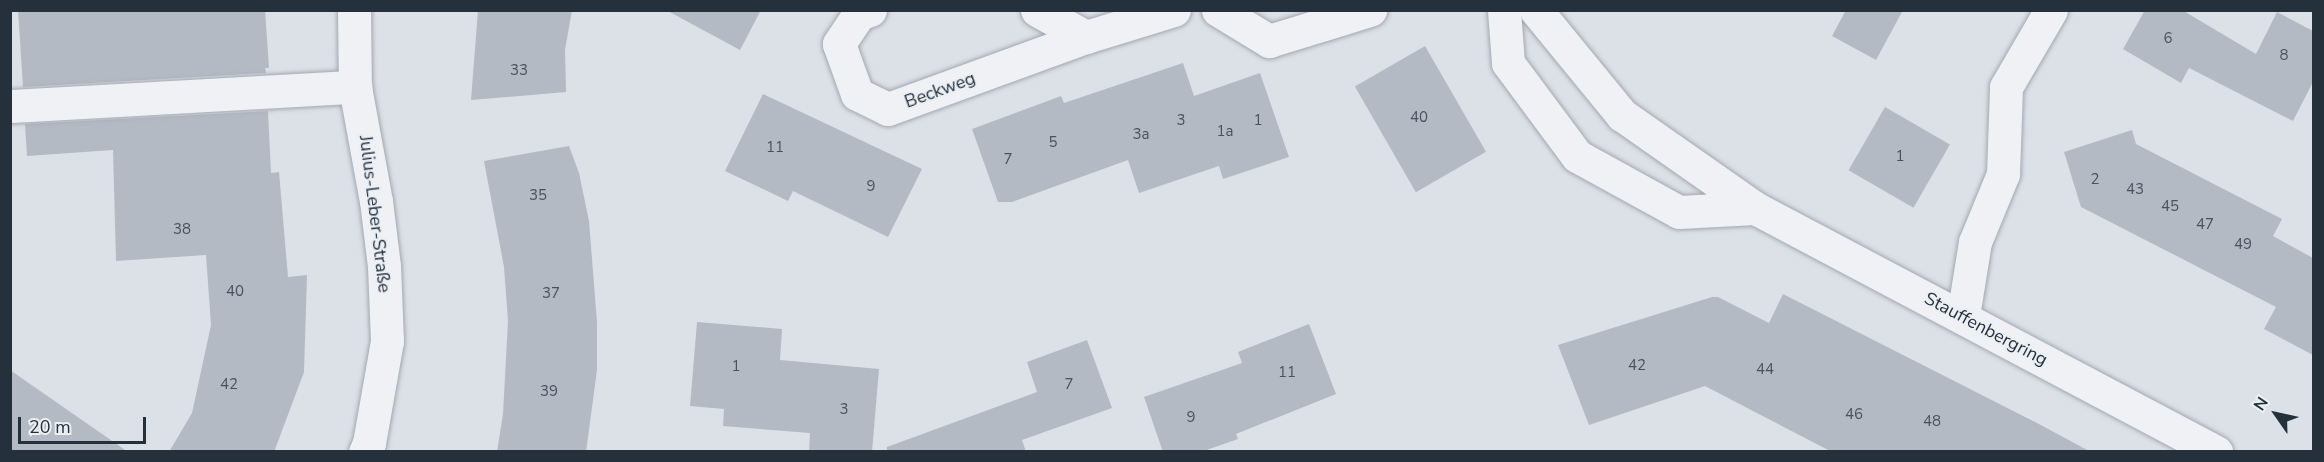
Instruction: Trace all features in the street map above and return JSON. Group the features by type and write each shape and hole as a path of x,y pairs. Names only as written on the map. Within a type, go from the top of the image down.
{"street":[{"name":"Julius-Leber-Straße","path":"354,10 355,87 376,201 384,266 387,341 373,449"},
{"name":"Beckweg","path":"870,10 859,15 839,44 857,94 888,109 1086,37 1174,10"},
{"path":"1036,10 1086,37"},
{"path":"1218,10 1269,41 1370,10"},
{"path":"1504,10 1508,63 1577,156 1679,212 1755,208"},
{"name":"Stauffenbergring","path":"1536,10 1622,115 1755,208 1963,316 2216,452"},
{"path":"1963,316 1975,242 2003,174 2006,87 2051,10"},
{"path":"10,106 355,87"}],"building":[{"path":"18,10 265,10 269,68 265,68 266,73 23,87"},
{"path":"478,10 572,10 565,50 566,92 471,100"},
{"path":"666,10 761,10 740,50"},
{"path":"1846,10 1903,10 1876,60 1832,36"},
{"path":"2145,10 2182,10 2256,54 2277,12 2313,31 2313,82 2293,121 2189,68 2181,83 2123,49"},
{"path":"1425,46 1486,152 1416,192 1355,86"},
{"path":"1183,63 1194,96 1260,73 1289,157 1223,179 1219,166 1139,193 1128,160 1012,202 998,202 972,129 1061,96 1064,103"},
{"path":"763,94 922,169 888,237 793,191 788,201 725,171"},
{"path":"1885,107 1950,144 1913,208 1848,170"},
{"path":"268,111 271,173 279,172 288,277 307,275 304,372 274,452 169,452 192,413 211,325 206,255 116,261 113,150 27,156 25,124"},
{"path":"2132,130 2136,144 2282,219 2273,236 2313,258 2313,355 2264,329 2276,307 2081,207 2064,152"},
{"path":"569,146 579,173 589,221 597,322 597,370 586,452 497,452 503,414 508,321 504,267 484,161"},
{"path":"1783,294 2091,452 1832,452 1705,386 1589,425 1558,345 1712,297 1718,297 1769,323"},
{"path":"697,322 782,329 780,360 879,369 872,452 809,452 810,433 723,426 724,409 690,406"},
{"path":"1309,324 1336,394 1236,434 1238,439 1201,452 1163,452 1144,397 1242,363 1238,352"},
{"path":"1087,340 1112,408 1022,440 1026,452 887,452 887,447 1037,392 1027,362"},
{"path":"10,370 128,452 10,452"}]}
